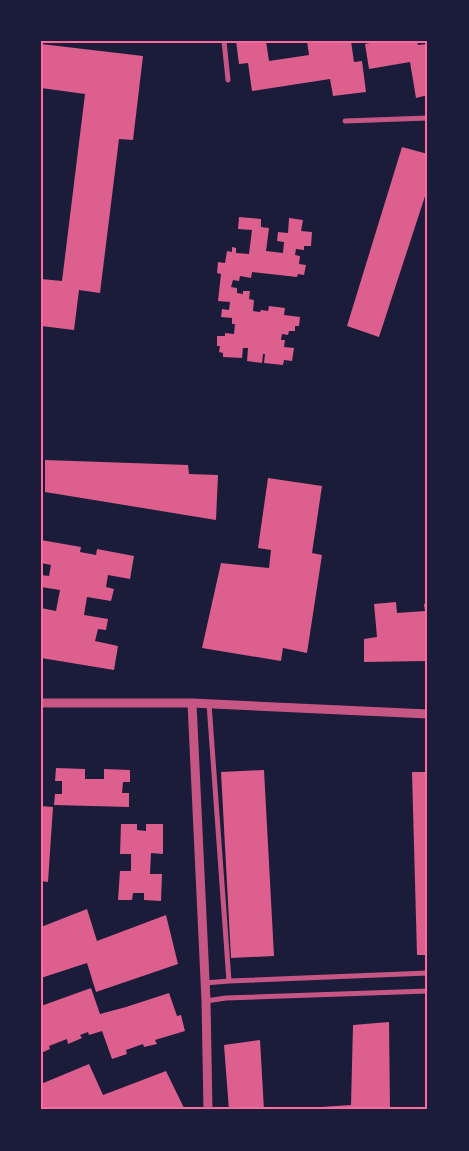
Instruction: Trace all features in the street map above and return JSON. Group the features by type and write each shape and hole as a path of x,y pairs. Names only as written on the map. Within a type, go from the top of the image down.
{"street":[{"path":"224,41 228,80"},
{"path":"345,121 428,118"},
{"path":"41,702 209,704 428,714"},
{"path":"192,704 206,1001 208,1110"},
{"path":"209,704 228,981"},
{"path":"205,983 428,973"},
{"path":"206,1001 226,998 428,991"}],"building":[{"path":"236,41 266,41 269,61 309,55 307,41 351,41 354,62 362,61 366,92 333,96 330,79 252,91 248,63 239,64"},
{"path":"379,41 417,41 418,45 428,44 428,95 416,98 410,62 369,69 365,44"},
{"path":"41,44 143,56 133,140 119,139 100,293 79,290 74,330 41,326 41,279 62,281 85,94 41,88"},
{"path":"402,147 428,154 428,187 379,337 347,326"},
{"path":"239,217 261,219 261,227 269,228 266,251 283,253 284,242 277,241 278,232 288,233 289,218 303,220 301,231 312,232 311,246 304,246 304,250 296,249 295,255 300,256 299,264 306,265 304,275 298,274 297,277 252,272 251,278 240,276 239,281 233,280 231,287 237,288 237,293 243,294 243,291 250,291 249,299 254,300 253,311 268,311 269,306 285,308 284,315 300,317 299,326 295,326 295,331 289,331 288,335 282,334 281,340 285,340 284,347 294,348 292,361 284,360 283,365 264,363 265,354 263,354 262,363 247,361 248,348 243,348 242,358 223,357 223,353 219,352 220,346 217,346 217,336 225,336 225,333 234,334 235,324 232,324 232,318 221,317 222,309 229,310 230,302 218,301 221,274 217,273 218,262 225,263 227,251 232,252 232,247 236,248 236,253 249,254 252,230 238,229"},
{"path":"45,460 188,465 189,474 218,475 216,520 45,492"},
{"path":"268,478 322,486 312,553 322,555 307,653 283,648 281,661 202,648 221,563 269,568 271,550 258,548"},
{"path":"41,540 81,547 80,552 96,555 97,549 134,556 130,579 108,575 106,587 114,589 111,601 87,597 84,615 108,619 106,630 98,629 95,641 118,646 114,670 41,658 41,608 56,611 60,590 41,587 41,575 49,576 51,565 41,563"},
{"path":"396,602 397,613 425,611 424,604 428,603 428,661 364,662 364,639 377,637 374,604"},
{"path":"56,768 85,769 85,779 104,779 104,769 130,770 130,782 123,782 122,793 129,793 129,807 54,805 55,794 62,794 62,781 55,781"},
{"path":"264,770 274,956 231,958 221,772"},
{"path":"412,772 428,772 428,955 417,955"},
{"path":"41,806 53,807 48,882 41,881"},
{"path":"121,824 137,824 137,830 146,831 146,824 163,824 163,854 151,853 150,874 162,874 161,901 144,900 144,893 133,893 132,900 118,900 120,871 131,871 131,854 120,854"},
{"path":"87,909 97,941 166,915 178,964 96,992 87,963 41,978 41,927"},
{"path":"91,988 100,1014 169,993 177,1016 181,1015 185,1031 155,1040 157,1044 144,1047 143,1044 126,1050 127,1054 112,1059 102,1031 89,1035 88,1032 80,1035 82,1038 68,1044 67,1039 49,1046 50,1049 41,1053 41,1006"},
{"path":"389,1022 390,1110 306,1110 306,1108 351,1105 353,1025"},
{"path":"260,1040 264,1110 229,1110 224,1045"},
{"path":"89,1064 103,1095 166,1071 185,1110 41,1110 41,1084"}]}
